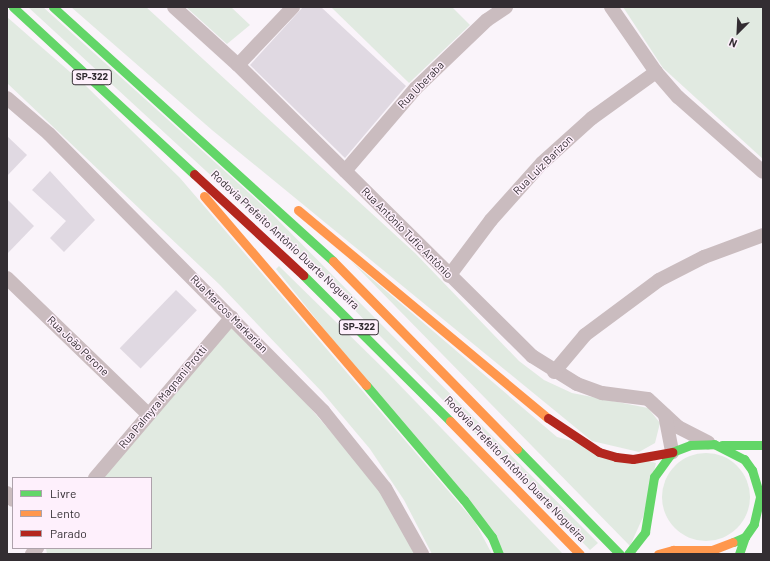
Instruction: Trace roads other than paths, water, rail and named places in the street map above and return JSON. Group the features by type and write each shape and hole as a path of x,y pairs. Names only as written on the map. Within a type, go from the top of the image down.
{"main road":[{"name":"Rodovia Prefeito Antônio Duarte Nogueira","path":"13,7 128,110 345,313 580,554"},
{"name":"Rodovia Prefeito Antônio Duarte Nogueira","path":"53,7 149,92 391,318 620,554"},
{"path":"149,92 242,163"},
{"path":"128,110 464,500 492,537 499,554"},
{"path":"290,202 566,433 599,452 616,457 633,459 672,452 690,445 763,445"},
{"path":"716,444 744,459 755,476 760,497 754,524 746,535 739,554"},
{"path":"628,554 645,532 654,477 672,452"},
{"path":"754,524 763,519"},
{"path":"658,554 673,550 712,550 746,535 763,531"}],"street":[{"name":"Rua Antônio Tufic Antônio","path":"174,7 238,65 449,276 532,356 554,372 602,393 648,399 665,415 692,436 716,444"},
{"path":"238,65 294,7"},
{"name":"Rua Uberaba","path":"345,171 416,88 487,20 506,7"},
{"path":"611,7 656,72 706,126 763,172"},
{"name":"Rua Luiz Barizon","path":"449,276 491,220 542,163 592,118 656,72"},
{"name":"Rua Marcos Markarian","path":"7,98 49,134 232,317 363,457 405,518 422,554"},
{"path":"554,372 585,336 659,280 704,257 763,235"},
{"name":"Rua João Perone","path":"7,278 148,414"},
{"name":"Rua Palmyra Magnani Protti","path":"96,477 232,317"},
{"path":"665,415 672,452"}]}
